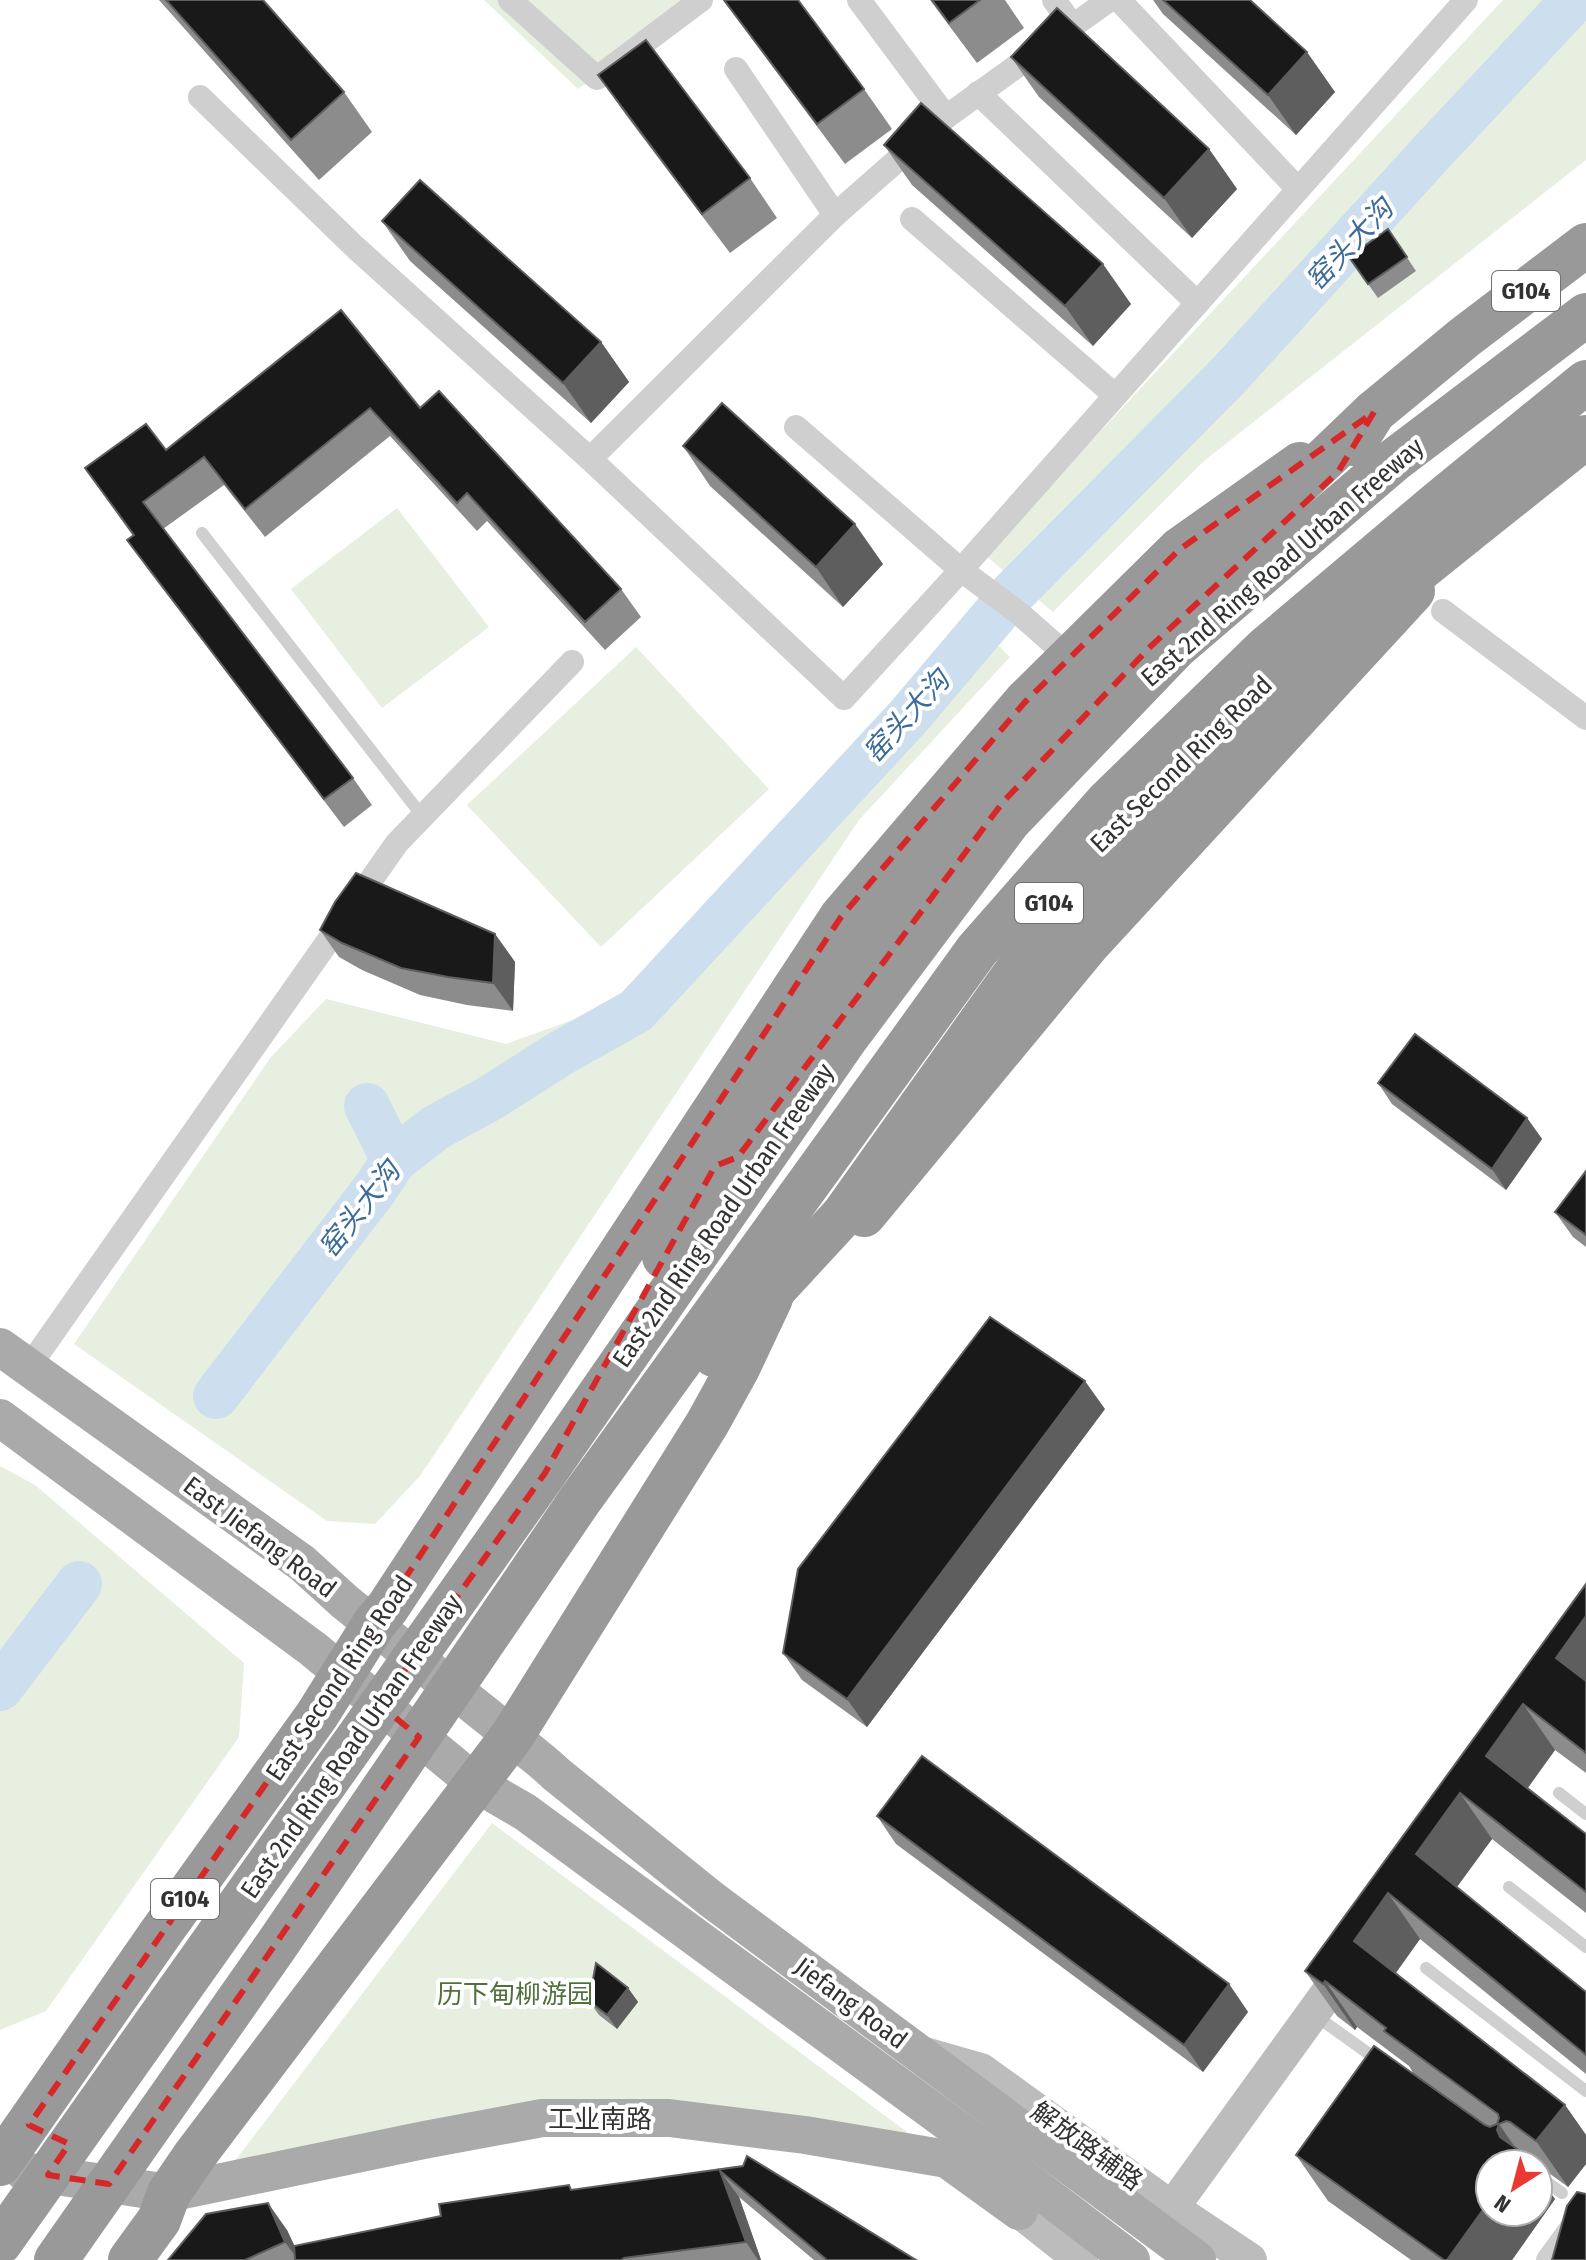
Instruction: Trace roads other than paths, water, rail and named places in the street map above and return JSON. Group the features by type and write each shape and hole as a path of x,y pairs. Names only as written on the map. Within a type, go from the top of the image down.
{"highway":[{"name":"East Second Ring Road","path":"0,2166 14,2127 162,1931 317,1715 841,917 1025,702 1060,650 1180,549 1374,412 1465,337 1586,245"},
{"name":"East 2nd Ring Road Urban Freeway","path":"0,2243 545,1473 847,1037 1009,821 1176,647 1393,461 1586,315"},
{"name":"East 2nd Ring Road Urban Freeway","path":"56,2260 276,1946 580,1500 977,950 1107,802 1266,648 1586,382"},
{"name":"East Second Ring Road","path":"666,1184 738,1157 1003,802 1150,647 1338,472 1374,412"},
{"path":"545,1473 727,1143 851,968 921,876 1052,725 1128,647 1374,412"},
{"name":"East Second Ring Road","path":"738,1368 1089,943 1464,534 1586,437"},
{"name":"East Second Ring Road","path":"130,2260 159,2220 169,2193 195,2155 512,1736 707,1424 738,1368 797,1244 1080,861 1256,690 1419,545 1464,534"},
{"path":"580,1500 843,1215 1043,934 1180,786 1326,647 1464,534"}],"main road":[{"name":"East Jiefang Road","path":"14,1357 302,1563 512,1736"},
{"path":"0,1418 313,1649 475,1783"},
{"name":"Jiefang Road","path":"512,1736 711,1899 1197,2260"},
{"name":"Jiefang Road","path":"475,1783 525,1812 689,1932 996,2170 1131,2260"},
{"path":"689,1932 711,1899"},
{"name":"工业南路","path":"0,2166 169,2193 542,2118 669,2118 805,2135 996,2170"},
{"path":"14,2127 169,2193"},
{"path":"996,2170 1019,2211"}],"street":[{"path":"510,0 597,78 701,0"},
{"path":"859,0 946,117"},
{"path":"1054,0 1073,26"},
{"path":"590,459 835,215 946,117 1109,0"},
{"path":"1119,0 1298,189"},
{"path":"200,97 356,248 590,459 844,698 1466,0"},
{"path":"736,69 835,215"},
{"path":"978,93 1190,296"},
{"path":"912,219 1110,391"},
{"path":"796,427 961,570 1020,614 1060,650"},
{"path":"1443,611 1586,718"},
{"path":"14,1357 397,843 572,662"},
{"path":"1172,2208 1368,1938"},
{"name":"解放路辅路","path":"915,2051 981,2070 1172,2208 1250,2260"},
{"path":"1548,2260 1586,2208"},
{"path":"1019,2211 1081,2260"}],"lane":[{"path":"202,533 423,817"},
{"path":"1559,1793 1586,1814"},
{"path":"1509,1887 1586,1947"},
{"path":"1426,1968 1586,2091"},
{"path":"1313,2014 1386,2066"},
{"path":"1554,2187 1562,2193"}],"waterway":[{"name":"窑头大沟","path":"216,1396 394,1160 435,1128 636,1011 909,716 1013,593 1228,376 1574,0"},
{"path":"367,1106 394,1160"},
{"name":"窑头大沟","path":"0,1688 79,1584"}],"park label":[{"name":"历下甸柳游园","path":"515,1994"}]}
